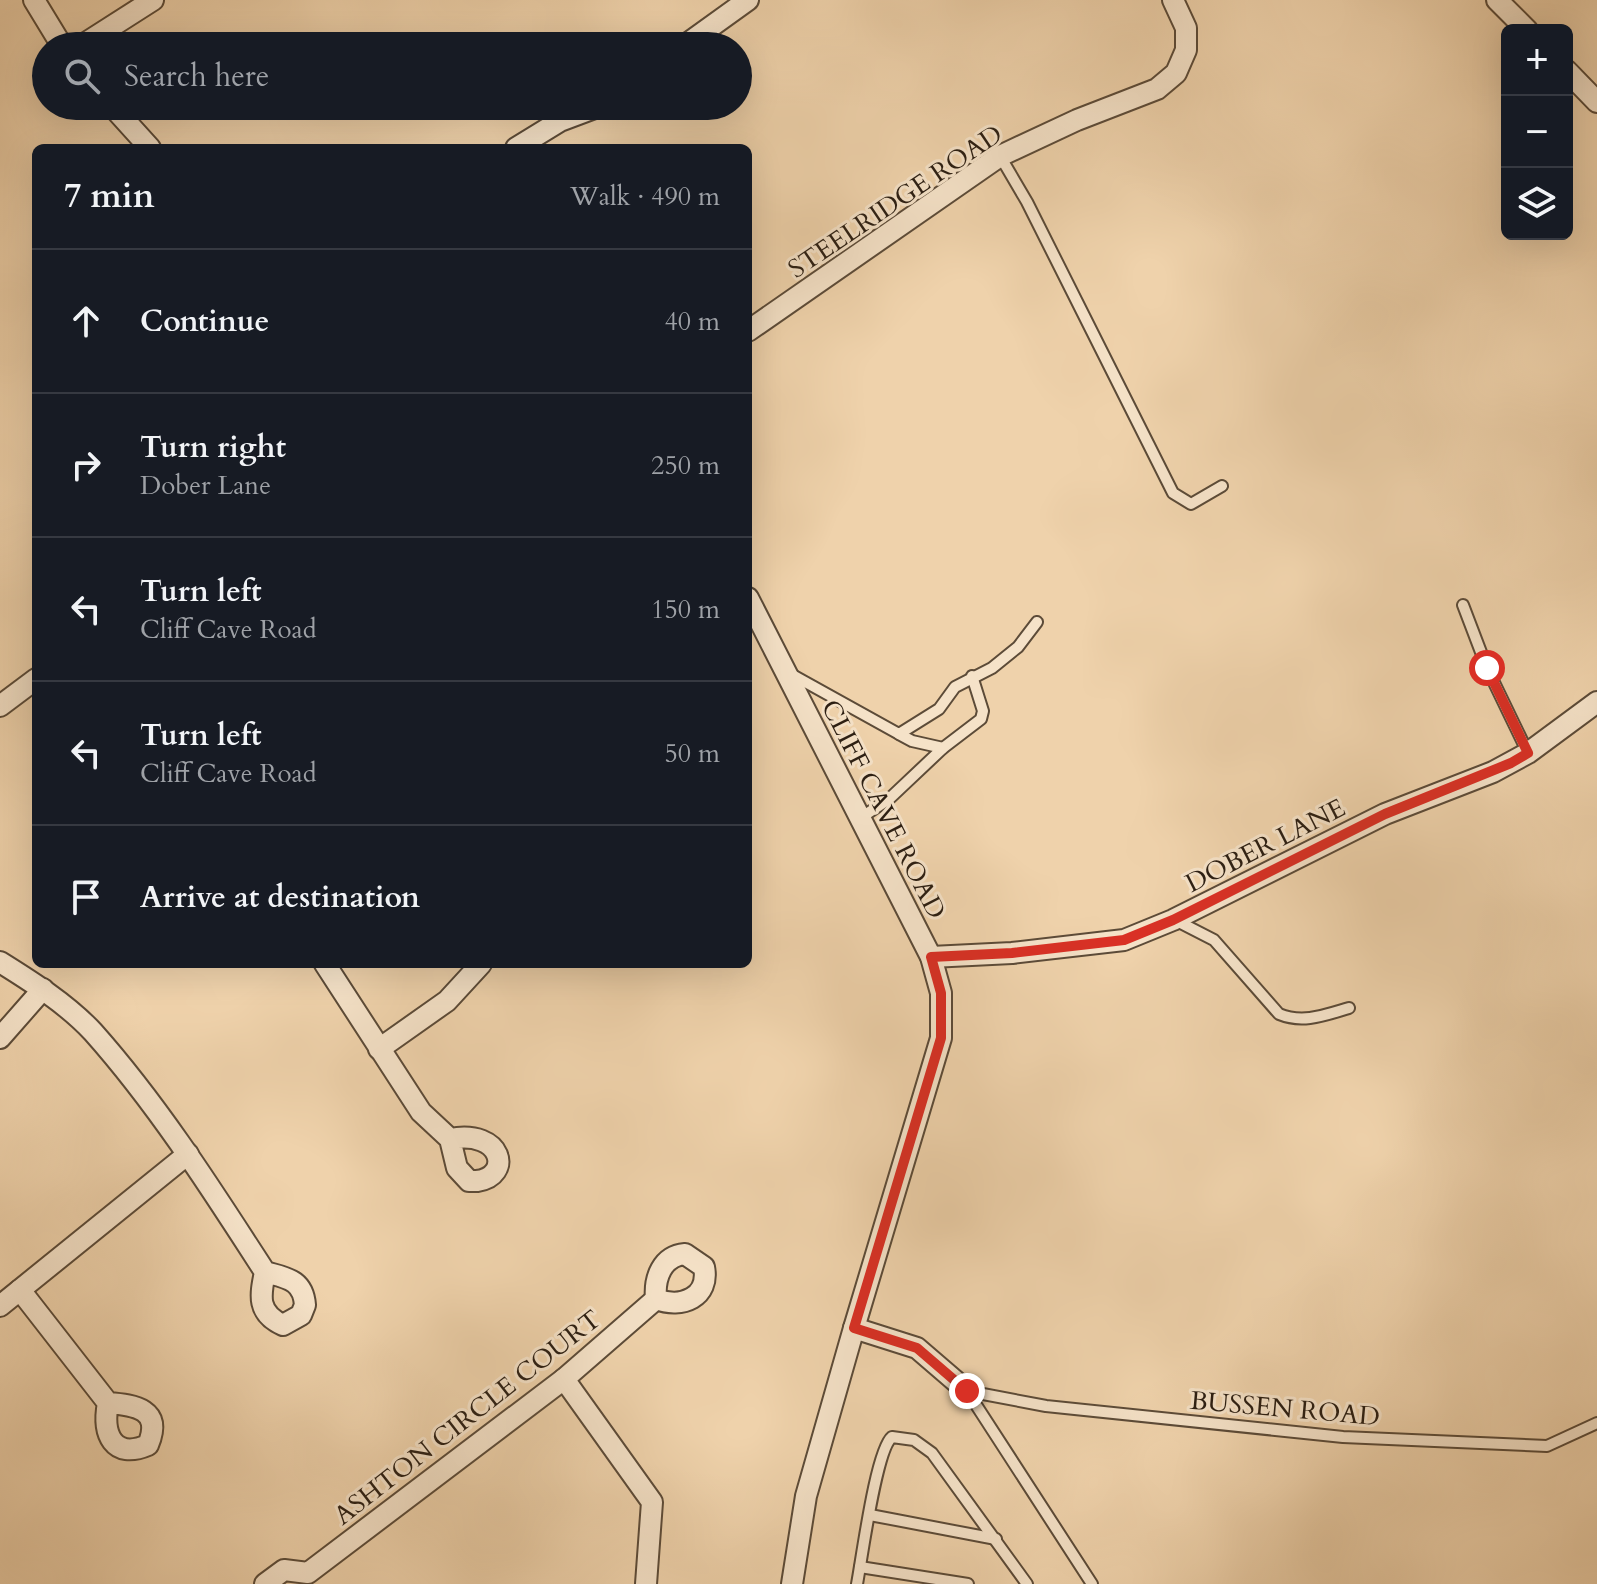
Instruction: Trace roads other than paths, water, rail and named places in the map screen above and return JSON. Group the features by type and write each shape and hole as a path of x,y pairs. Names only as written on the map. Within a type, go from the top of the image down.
{"street":[{"path":"34,0 53,32"},
{"path":"103,32 153,0"},
{"path":"703,32 748,0"},
{"name":"STEELRIDGE ROAD","path":"752,328 1000,156 1157,89 1176,73 1186,50 1186,28 1173,0"},
{"path":"1497,0 1521,24"},
{"path":"1573,77 1597,102"},
{"path":"125,120 146,144"},
{"path":"523,144 563,120"},
{"name":"CLIFF CAVE ROAD","path":"752,606 931,957 941,993 941,1038 806,1496 792,1584"},
{"path":"0,706 32,682"},
{"name":"DOBER LANE","path":"931,957 1103,945 1173,920 1385,814 1493,772 1528,753 1597,702"},
{"path":"0,962 43,989 92,1031 188,1154 265,1272"},
{"path":"328,968 421,1112 450,1139"},
{"path":"379,1049 447,1001 477,968"},
{"path":"0,1038 43,989"},
{"path":"0,1306 188,1154"},
{"path":"20,1290 108,1403"},
{"name":"ASHTON CIRCLE COURT","path":"265,1584 284,1570 308,1578 564,1379 656,1299"},
{"path":"854,1328 917,1348 967,1391"},
{"path":"564,1379 652,1502 646,1584"}],"lane":[{"path":"1000,156 1027,202 1173,493 1191,504 1222,486"},
{"path":"1463,605 1487,668 1528,753"},
{"path":"899,734 939,709 955,687 992,668 1018,647 1037,622"},
{"path":"784,670 912,741 943,748"},
{"path":"859,819 889,799 943,748 981,719 983,711 972,676"},
{"path":"1173,920 1214,940 1279,1014 1294,1019 1310,1019 1349,1008"},
{"path":"967,1391 1092,1584"},
{"name":"BUSSEN ROAD","path":"967,1391 1046,1406 1343,1437 1547,1446 1597,1423"},
{"path":"857,1584 887,1441 892,1437 914,1440 932,1453 1027,1584"},
{"path":"870,1515 996,1539"},
{"path":"860,1567 968,1584"}]}
